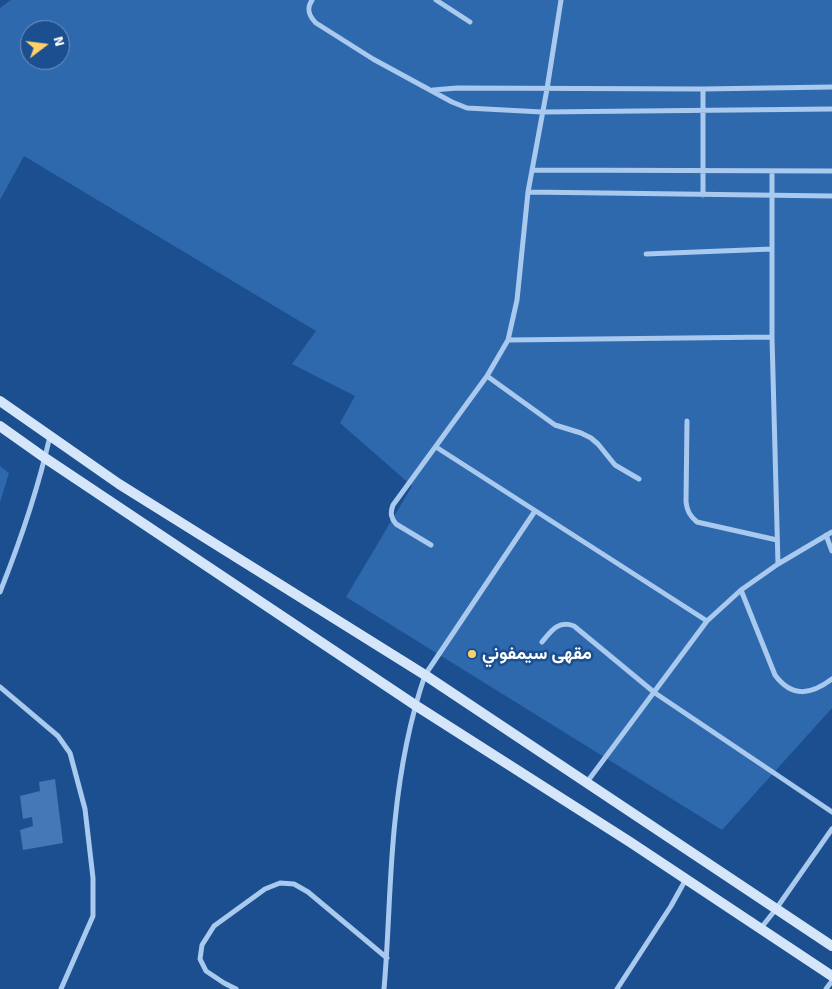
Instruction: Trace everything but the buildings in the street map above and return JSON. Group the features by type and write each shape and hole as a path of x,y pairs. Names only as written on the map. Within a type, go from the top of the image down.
{"main road":[{"path":"0,401 128,489 425,675 832,946"},
{"path":"0,426 415,705 686,879 832,976"}],"street":[{"path":"312,0 308,11 316,23 373,59 467,108 542,112 832,108"},
{"path":"436,0 470,22"},
{"path":"431,545 396,524 391,510 486,376 508,340 517,300 528,192 561,0"},
{"path":"432,90 457,88 703,89 832,87"},
{"path":"703,89 703,195"},
{"path":"533,170 832,171"},
{"path":"772,171 772,337 778,564"},
{"path":"528,192 832,196"},
{"path":"646,254 772,249"},
{"path":"508,340 772,337"},
{"path":"486,376 555,425 591,438 615,465 639,479"},
{"path":"687,421 686,502 687,510 691,517 697,522 777,540"},
{"path":"0,592 11,564 45,458 50,436"},
{"path":"436,447 707,621"},
{"path":"384,989 395,821 404,753 415,705 425,675 535,511"},
{"path":"587,782 707,621 741,590 778,564 832,532"},
{"path":"826,535 832,551"},
{"path":"741,590 775,675 780,682 795,691 804,692 821,688 832,679"},
{"path":"542,642 553,628 558,625 574,626 655,693 832,812"},
{"path":"0,687 58,736 70,754 85,808 94,878 93,916 61,989"},
{"path":"761,928 832,828"},
{"path":"617,989 671,906 686,879"},
{"path":"236,989 224,984 206,971 200,959 202,946 214,926 265,889 280,883 294,884 308,892 387,958"},
{"path":"826,989 832,981"}],"shaded area":[{"path":"11,0 832,0 832,708 722,830 346,597 412,486 340,423 355,396 292,364 316,331 24,156 0,200 0,8"},
{"path":"0,466 9,473 0,502"}],"place":[{"name":"مقهى سيمفوني","path":"472,654"}]}
